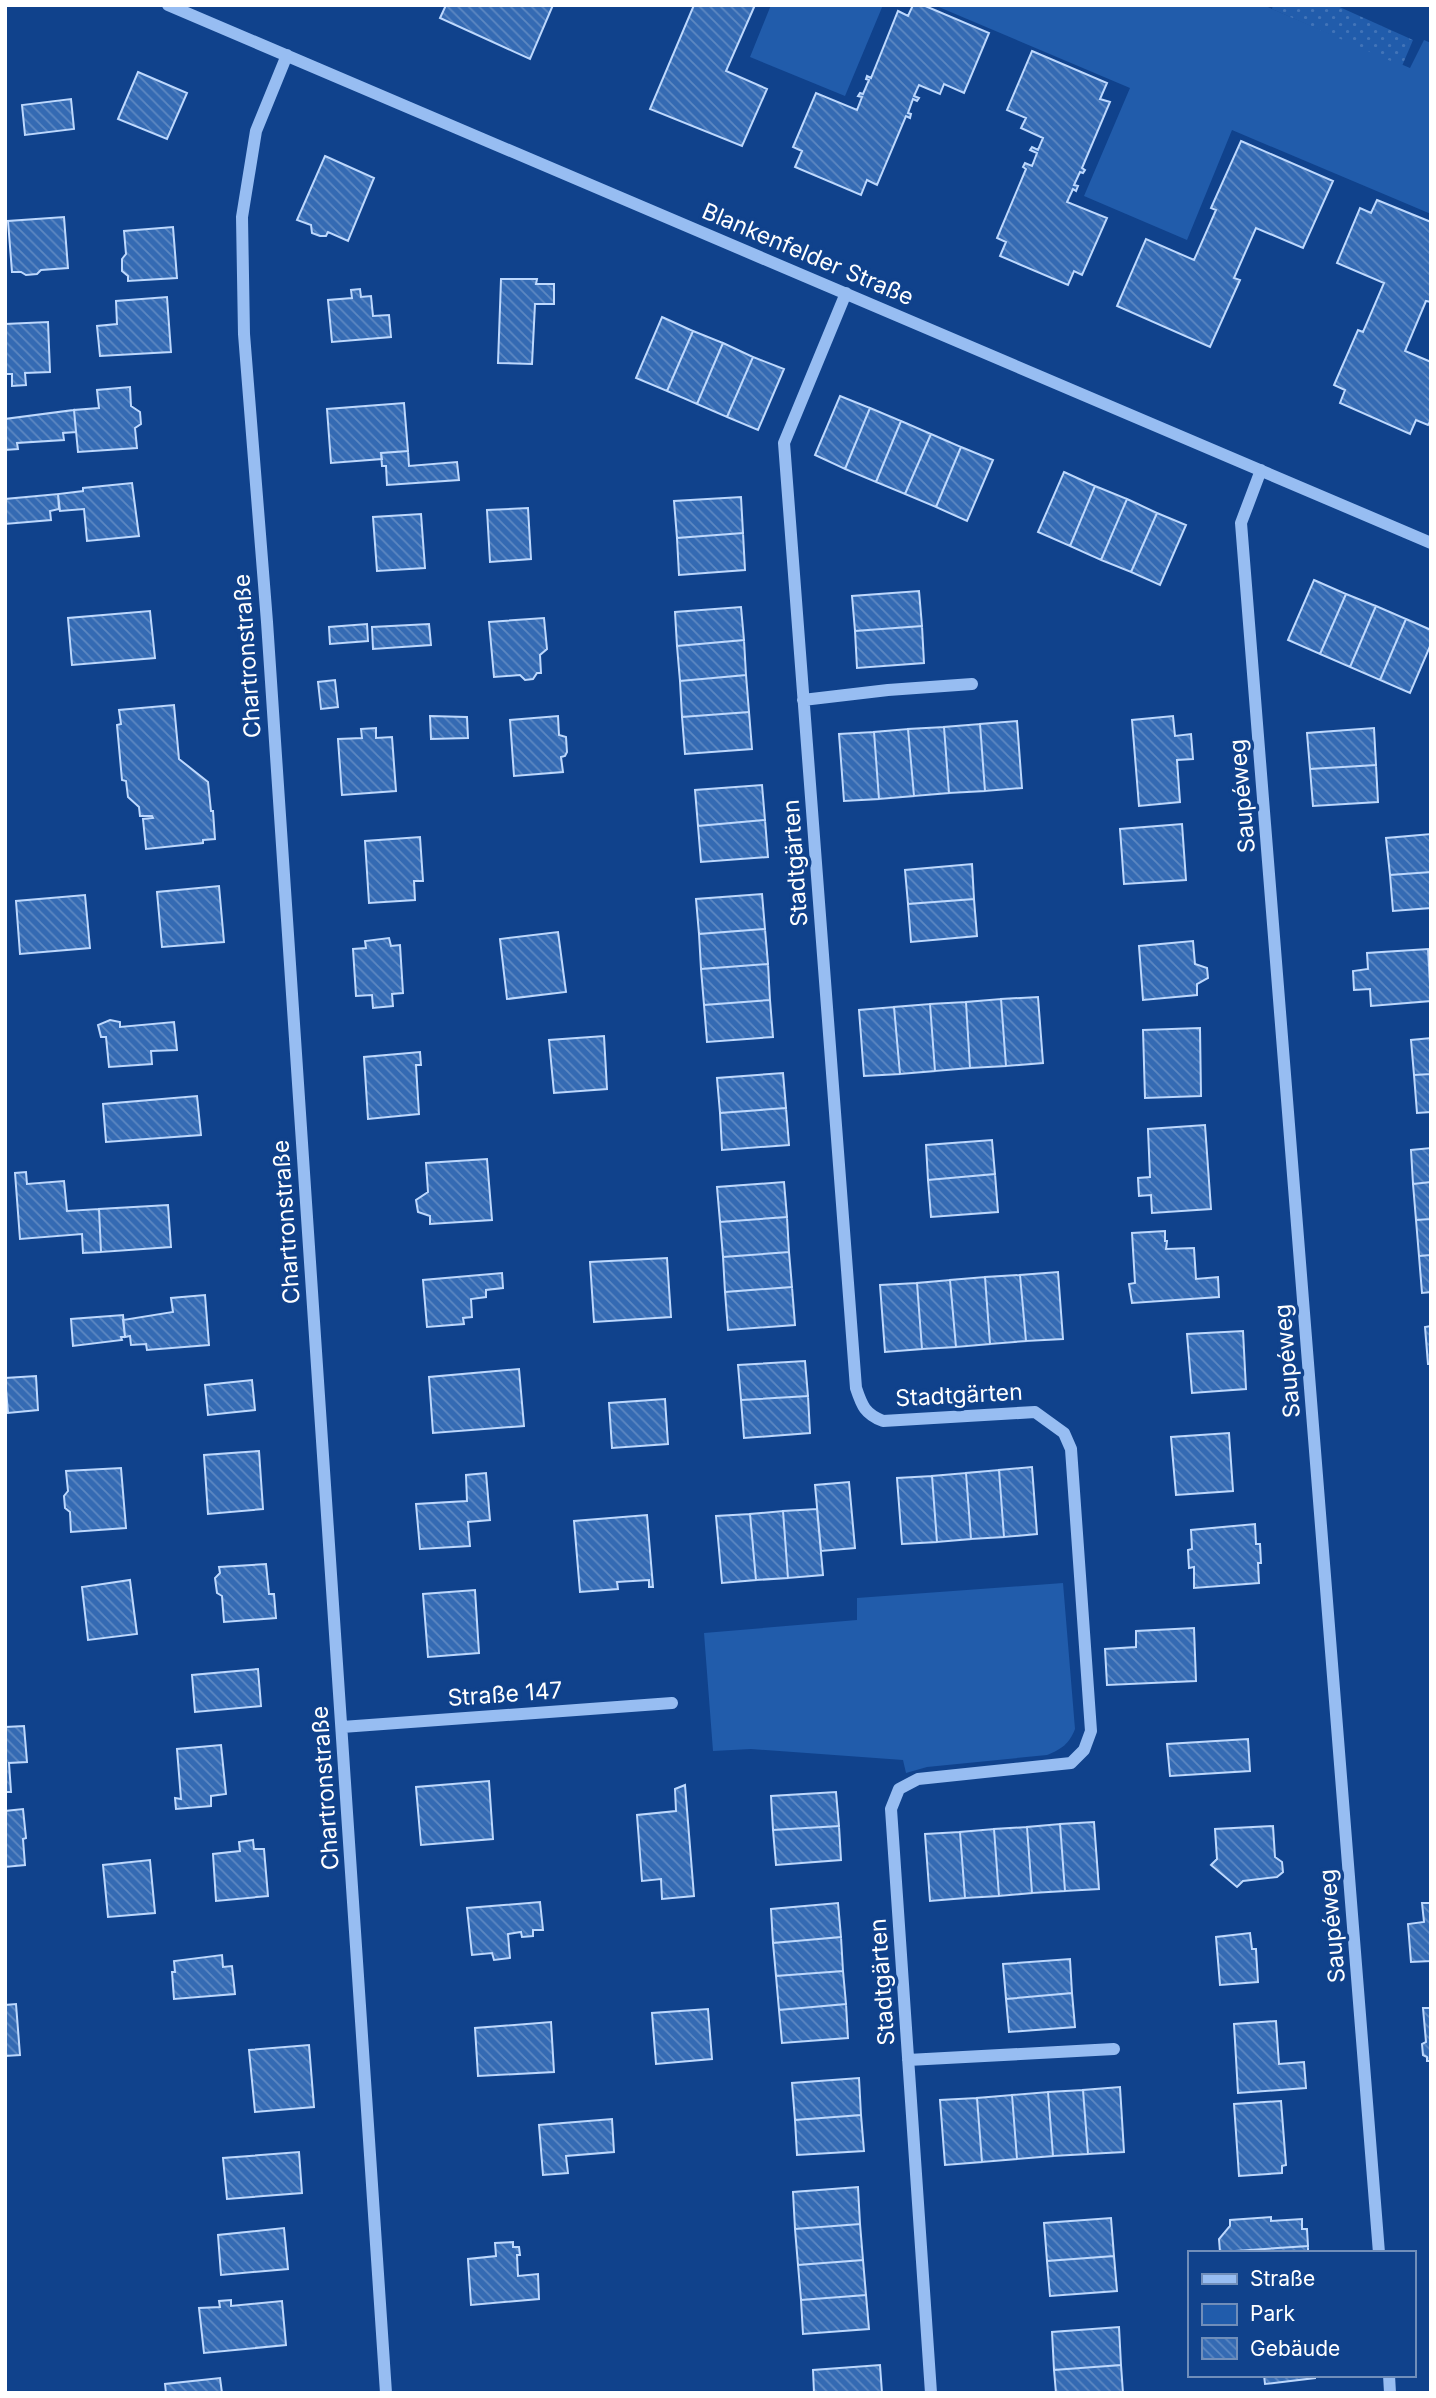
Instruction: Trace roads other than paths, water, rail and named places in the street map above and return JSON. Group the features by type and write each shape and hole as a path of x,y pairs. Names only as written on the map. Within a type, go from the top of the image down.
{"street":[{"name":"Blankenfelder Straße","path":"168,5 1431,543"},
{"name":"Chartronstraße","path":"287,55 256,131 242,217 244,334 267,622 386,2393"},
{"name":"Stadtgärten","path":"846,293 785,443 856,1388 861,1404 871,1416 883,1421 1035,1412 1065,1433 1071,1449 1091,1731 1084,1750 1071,1763 918,1779 899,1789 891,1809 932,2393"},
{"name":"Saupéweg","path":"1261,470 1241,523 1379,2251"},
{"path":"803,700 972,684"},
{"name":"Straße 147","path":"342,1727 672,1703"},
{"path":"908,2060 1114,2049"}]}
